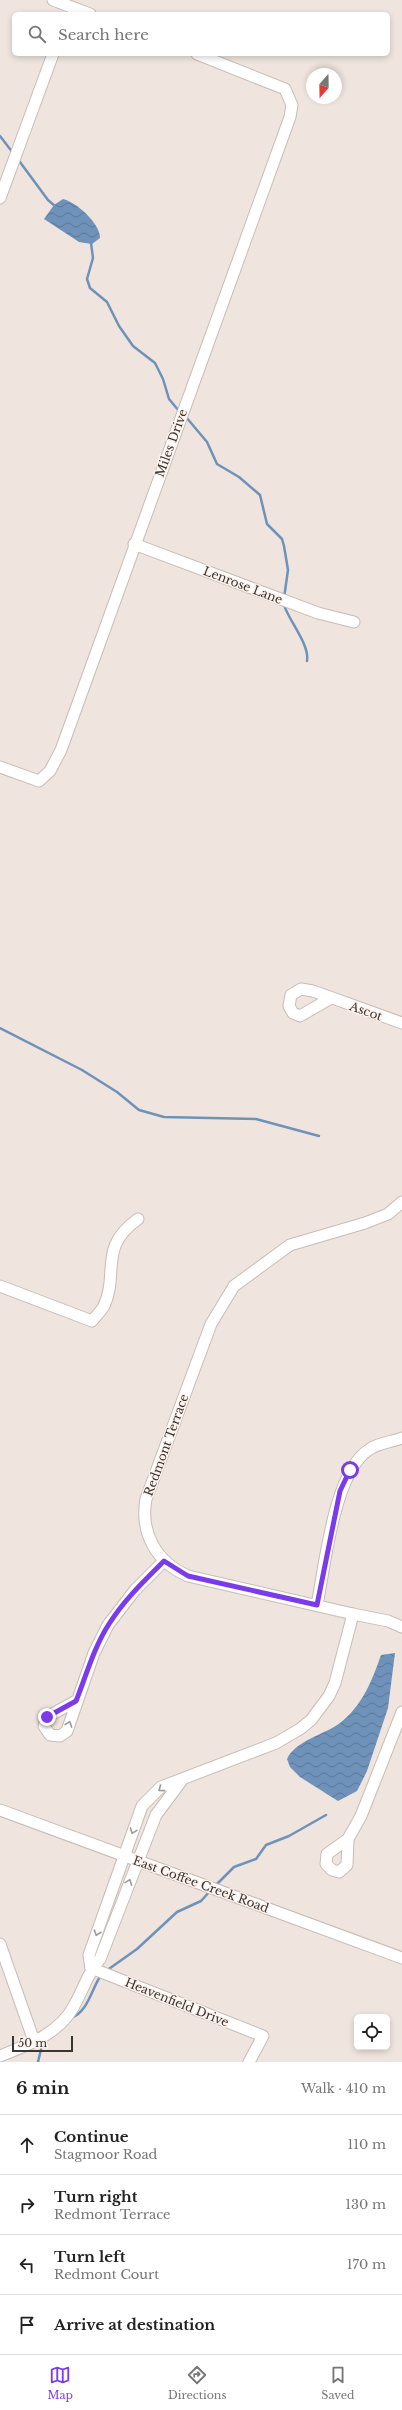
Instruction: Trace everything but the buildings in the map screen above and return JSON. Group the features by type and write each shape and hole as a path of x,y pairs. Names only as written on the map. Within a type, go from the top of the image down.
{"street":[{"path":"53,0 84,12"},
{"path":"0,198 52,56"},
{"name":"Miles Drive","path":"0,767 39,781 50,771 61,750 134,544 290,117 292,105 285,89 202,56"},
{"name":"Lenrose Lane","path":"134,544 318,613 354,622"},
{"name":"Ascot","path":"331,998 402,1023"},
{"name":"Redmont Terrace","path":"402,1202 388,1214 365,1223 290,1245 234,1286 211,1324 146,1499 144,1517 146,1532 153,1548 164,1561 188,1576 388,1621 402,1627"},
{"path":"0,1286 92,1321 104,1306 109,1286 110,1259 116,1243 128,1225 138,1219"},
{"path":"317,1605 340,1491 350,1470 370,1449 402,1438"},
{"path":"76,1701 94,1653 108,1625 135,1590 164,1561"},
{"path":"91,1968 90,1955 142,1806 161,1787 276,1743 300,1729 311,1720 329,1696 335,1683 353,1614"},
{"path":"348,1839 361,1816 379,1774 402,1712"},
{"path":"0,2056 34,2041 59,2026 69,2015 91,1968 100,1959 156,1815 184,1778"},
{"name":"East Coffee Creek Road","path":"0,1810 402,1958"},
{"path":"0,1944 34,2041"},
{"name":"Heavenfield Drive","path":"91,1968 263,2036 249,2062"}],"water":[{"path":"63,199 74,204 92,220 99,232 100,238 92,244 79,242 44,219 54,205"},
{"path":"395,1653 388,1708 367,1771 357,1791 338,1801 300,1777 290,1767 287,1759 291,1752 304,1742 340,1723 348,1716 365,1692 381,1655"}],"waterway":[{"path":"0,136 13,153"},
{"path":"17,158 48,200 55,206"},
{"path":"91,243 93,258 87,279 90,288 107,302 119,326 133,346 155,363 163,379 169,399 179,411"},
{"path":"186,417 207,442 217,464 239,477 260,495 267,524 282,539 284,546 288,570 284,598"},
{"path":"284,605 302,640 307,655 307,661"},
{"path":"0,1028 82,1070 117,1092 139,1110 164,1117 256,1119 319,1136"},
{"path":"216,1885 234,1867 256,1859 266,1845 289,1836 326,1815"},
{"path":"106,1971 137,1949 177,1912 201,1901 211,1890"},
{"path":"71,2018 77,2015 85,2006 101,1975"},
{"path":"38,2062 43,2041"}],"route":[{"path":"47,1717 76,1701 94,1653 108,1625 135,1590 164,1561 171,1568 188,1576 317,1605 340,1491 350,1470"}]}
